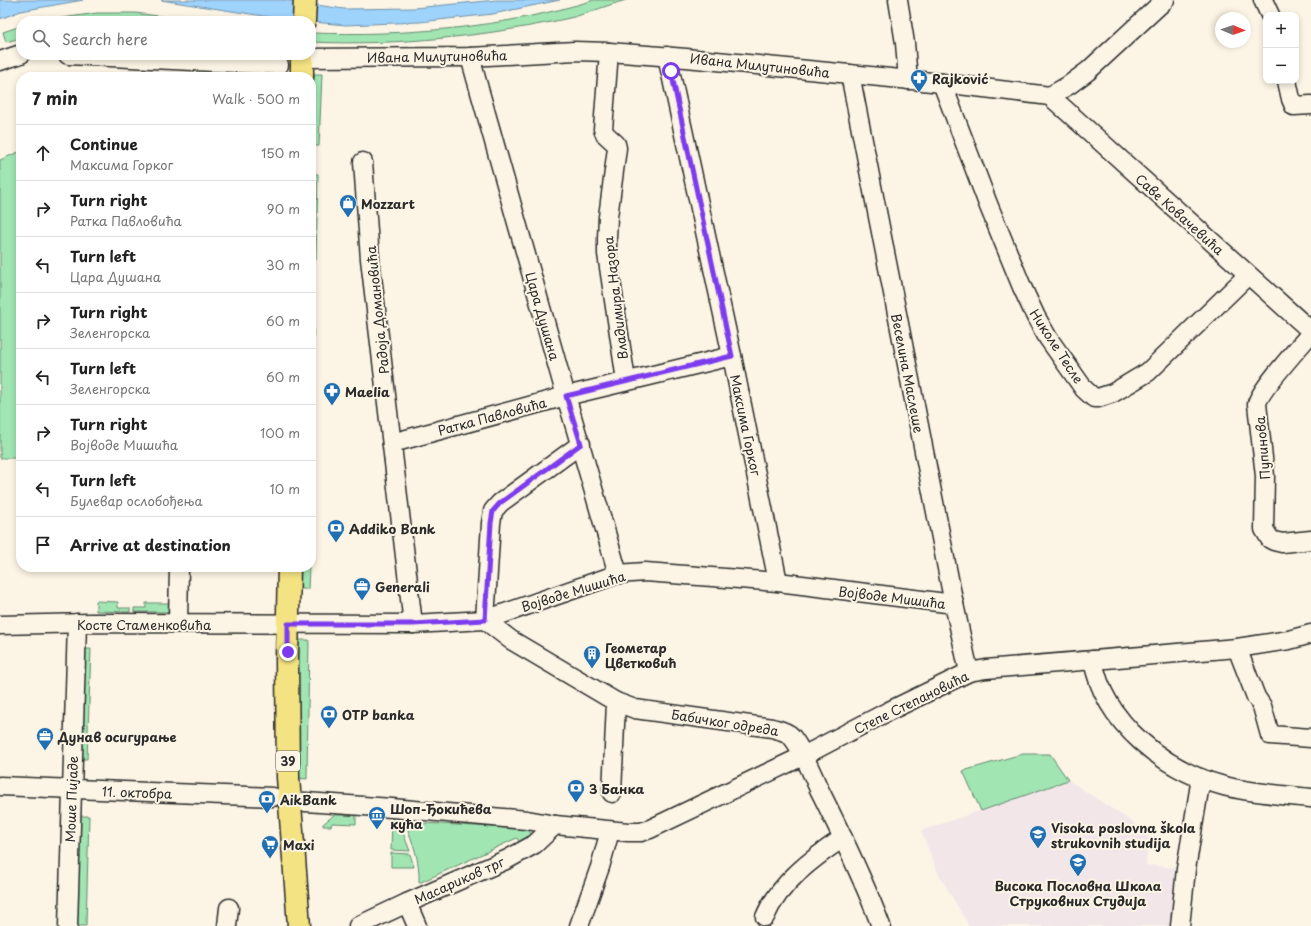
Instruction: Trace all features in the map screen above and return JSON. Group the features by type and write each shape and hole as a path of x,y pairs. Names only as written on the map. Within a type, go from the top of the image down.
{"main road":[{"path":"304,16 305,0"},
{"name":"39","path":"289,572 288,777 282,799 299,926"}],"street":[{"path":"898,0 905,43 908,80"},
{"path":"1050,96 1069,85 1088,71 1165,0"},
{"path":"1263,0 1269,12"},
{"name":"Ивана Милутиновића","path":"302,63 470,57 575,51 609,52 668,56 942,83 1050,96"},
{"name":"Владимира Назора","path":"609,52 603,129 605,134 616,144 617,148 608,217 607,254 627,381"},
{"path":"0,61 16,56"},
{"name":"Максима Горког","path":"668,56 732,356 778,582"},
{"name":"Цара Душана","path":"470,57 618,574"},
{"path":"173,60 278,65"},
{"name":"Веселина Маслеше","path":"850,74 954,604 969,672"},
{"name":"Николе Тесле","path":"942,83 988,204 1036,317 1048,338 1084,389 1094,398 1113,393 1148,372 1248,275"},
{"path":"1288,84 1291,99 1303,105"},
{"name":"Саве Ковачевића","path":"1050,96 1311,332"},
{"name":"Радоја Домановића","path":"363,162 370,259 413,624"},
{"name":"Пупинова","path":"1311,332 1265,388 1258,400 1265,476 1264,529 1270,539 1282,543 1311,540"},
{"name":"Ратка Павловића","path":"392,443 566,396 732,356"},
{"path":"485,620 493,511 500,503 581,444"},
{"path":"178,623 179,572"},
{"name":"Војводе Мишића","path":"288,624 413,624 485,620 618,574 645,572 778,582 954,604"},
{"name":"Бабичког одреда","path":"485,620 511,640 616,702 635,709 772,728 784,731 791,736 803,756 843,838 868,892 881,926"},
{"name":"Косте Стаменковића","path":"0,625 77,623 288,624"},
{"name":"Моше Пијаде","path":"68,926 77,623"},
{"name":"Степе Степановића","path":"610,831 641,832 650,829 803,756 889,711 969,672 986,669 1237,648 1289,640 1311,634"},
{"path":"1237,648 1256,697 1262,706 1270,735 1311,738"},
{"path":"1093,660 1095,674 1100,688 1113,710 1124,725 1167,762 1201,778 1224,786 1311,798"},
{"path":"612,793 616,702"},
{"path":"1180,926 1186,868 1201,778"},
{"name":"11. октобра","path":"0,786 282,799"},
{"path":"282,799 527,820 555,825 610,831 600,867 579,926"},
{"name":"Масариков трг","path":"358,926 407,902 521,852 535,844 555,825"},
{"path":"765,917 776,896 799,871 822,852 843,838"},
{"name":"Масариков трг","path":"407,902 417,926"},
{"path":"227,926 229,908"}],"shaded area":[{"name":"Visoka poslovna škola strukovnih studija","path":"1068,780 1149,833 1146,865 1186,869 1180,926 969,926 937,871 921,831"}],"green space":[{"path":"594,0 626,0 574,17 542,24 477,34 410,41 316,42 316,33 382,33 454,28 489,24 560,10"},
{"path":"97,13 135,13 158,16 76,16"},
{"path":"16,28 16,39 6,42 3,32"},
{"path":"316,74 322,74 319,146 316,146"},
{"path":"16,153 16,458 0,458 0,160"},
{"path":"316,174 318,174 316,260"},
{"path":"295,572 309,572 308,589 294,589"},
{"path":"96,601 118,602 118,608 130,608 130,612 96,611"},
{"path":"146,603 169,603 168,612 134,612 134,608 146,608"},
{"path":"293,640 309,640 307,779 294,778"},
{"path":"79,649 91,649 87,759 76,759"},
{"path":"1022,754 1050,754 1068,780 981,811 963,771"},
{"path":"334,815 356,815 356,824 332,823 331,826 323,826 323,824"},
{"path":"73,816 89,816 86,926 71,926"},
{"path":"392,818 397,818 410,851 391,850"},
{"path":"405,822 527,829 531,833 530,838 521,845 517,838 419,883 417,859"},
{"path":"391,853 410,854 414,867 391,867"}],"water":[{"path":"0,0 83,0 21,11 0,19"},
{"path":"161,0 283,0 344,9 414,8 496,0 560,0 493,14 420,22 346,25 316,22 316,16 263,16"}],"place":[{"name":"Rajković","path":"919,93"},
{"name":"Mozzart","path":"348,218"},
{"name":"Maelia","path":"332,406"},
{"name":"Addiko Bank","path":"336,543"},
{"name":"Generali","path":"362,601"},
{"name":"Геометар Цветковић","path":"592,669"},
{"name":"OTP banka","path":"329,729"},
{"name":"Дунав осигурање","path":"45,751"},
{"name":"3 Банка","path":"576,803"},
{"name":"AikBank","path":"267,814"},
{"name":"Шоп-Ђокићева кућа","path":"377,830"},
{"name":"Visoka poslovna škola strukovnih studija","path":"1038,849"},
{"name":"Maxi","path":"270,859"},
{"name":"Висока Пословна Школа Струковних Студија","path":"1078,877"}],"route":[{"path":"288,652 288,624 413,624 485,620 493,511 500,503 581,444 566,396 732,356 671,71"}]}
